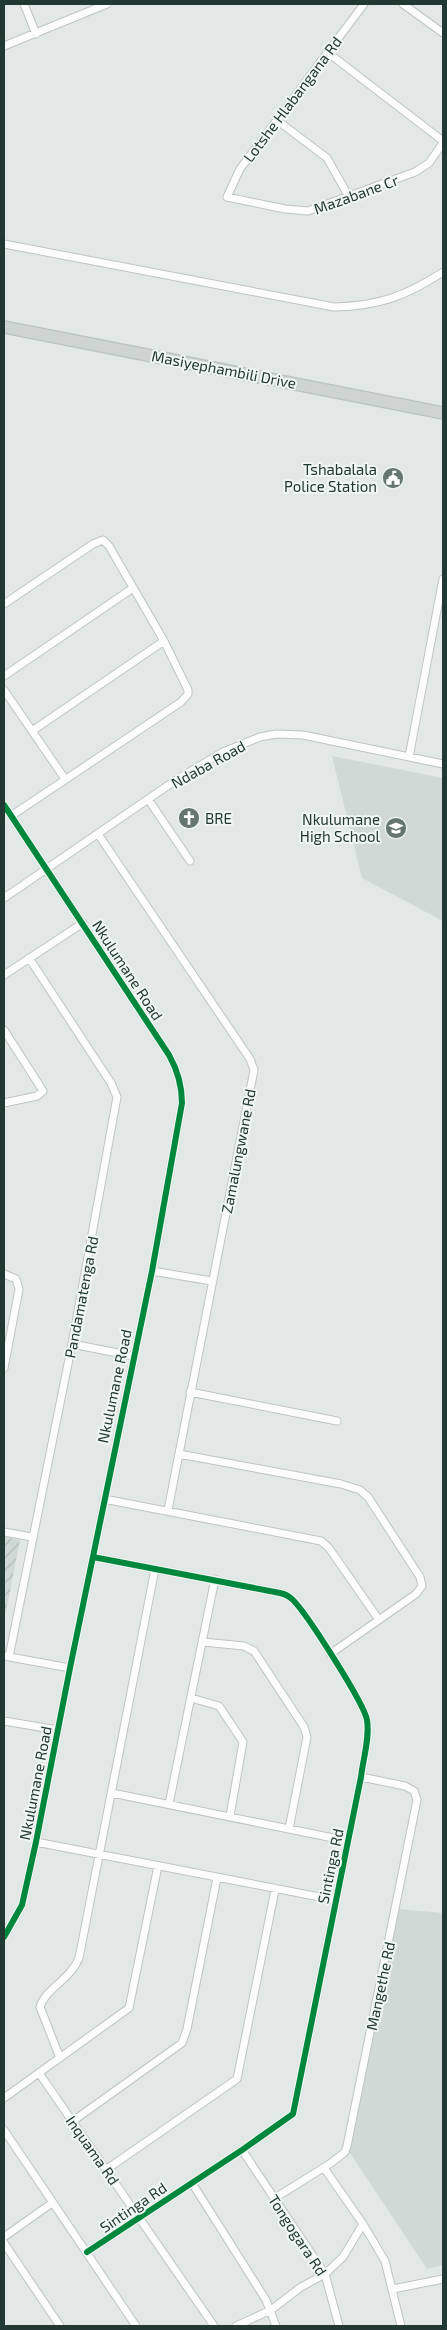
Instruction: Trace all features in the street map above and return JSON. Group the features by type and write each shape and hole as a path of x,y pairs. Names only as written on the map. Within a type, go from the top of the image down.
{"main road":[{"name":"Masiyephambili Drive","path":"4,327 443,413"}],"street":[{"path":"24,4 36,34"},
{"path":"4,46 107,4"},
{"name":"Lotshe Hlabangana Rd","path":"227,197 240,169 278,121 364,4"},
{"path":"403,4 443,33"},
{"path":"327,52 443,142"},
{"path":"278,121 326,158 349,197"},
{"name":"Mazabane Cr","path":"227,197 285,209 308,211 423,168 443,142"},
{"path":"4,244 334,307 366,305 390,300 418,288 443,272"},
{"path":"4,604 93,544 103,540 109,546 164,641 186,685 188,694 185,698 12,816"},
{"path":"409,757 443,580"},
{"path":"4,676 133,588"},
{"path":"32,731 164,641"},
{"path":"4,690 64,779"},
{"name":"Ndaba Road","path":"4,898 148,799 223,752 243,742 268,735 303,735 443,764"},
{"path":"148,799 190,861"},
{"name":"Nkulumane Road","path":"4,805 169,1055 180,1079 182,1103 152,1271 133,1356 36,1842 22,1905 4,1937"},
{"name":"Zamalungwane Rd","path":"98,834 253,1064 253,1076 168,1510"},
{"path":"4,975 83,923"},
{"name":"Pandamatenga Rd","path":"6,1656 72,1344 116,1097 111,1083 30,958"},
{"path":"4,1030 43,1091 37,1096 4,1103"},
{"path":"152,1271 212,1281"},
{"path":"4,1274 16,1279 18,1289 4,1368"},
{"path":"72,1344 133,1356"},
{"path":"190,1392 337,1421"},
{"path":"179,1454 328,1481 354,1488 371,1501 422,1582 422,1586 416,1594 330,1654"},
{"path":"104,1499 321,1541 329,1548 379,1620"},
{"path":"4,1532 32,1537"},
{"name":"Sintinga Rd","path":"87,2252 140,2219 293,2113 361,1777 368,1729 367,1719 360,1703 330,1654 291,1598 280,1593 93,1557"},
{"path":"60,2058 40,2007 45,1998 68,1976 76,1965 156,1569"},
{"path":"170,1804 215,1580"},
{"path":"203,1642 244,1646 254,1651 304,1727 307,1737 289,1829"},
{"path":"6,1656 70,1668"},
{"path":"191,1698 219,1706 243,1742 230,1816"},
{"path":"4,1721 58,1730"},
{"name":"Mangethe Rd","path":"275,2198 324,2168 341,2155 347,2146 417,1800 414,1791 405,1786 361,1777"},
{"path":"112,1792 348,1841"},
{"path":"36,1842 275,1890 335,1900"},
{"path":"4,2098 129,2008 158,1866"},
{"path":"73,2121 182,2043 187,2029 217,1878"},
{"path":"107,2169 237,2079 275,1890"},
{"name":"Inquama Rd","path":"39,2073 214,2326"},
{"path":"4,2130 136,2326"},
{"name":"Tongogara Rd","path":"242,2150 325,2274 338,2326"},
{"path":"324,2168 363,2224 385,2261 401,2326"},
{"path":"192,2183 271,2310 276,2326"},
{"path":"4,2237 52,2203"},
{"path":"236,2326 271,2310 301,2287 325,2274 343,2257 363,2224"},
{"path":"4,2243 60,2326"},
{"path":"393,2289 443,2279"}],"shaded area":[{"name":"Nkulumane High School","path":"332,756 443,778 443,921 362,878"},
{"path":"4,1537 20,1540 4,1621"},
{"path":"399,1909 443,1913 443,2265 427,2269 348,2150"}],"cycle path":[{"path":"4,805 169,1055 179,1078 182,1103 152,1271 36,1842 22,1905 4,1937"},
{"path":"87,2252 242,2150 293,2114 361,1777 368,1727 364,1711 346,1678 310,1622 288,1596 93,1557"}],"place":[{"name":"Tshabalala Police Station","path":"393,478"},
{"name":"BRE","path":"189,818"},
{"name":"Nkulumane High School","path":"396,828"}]}
